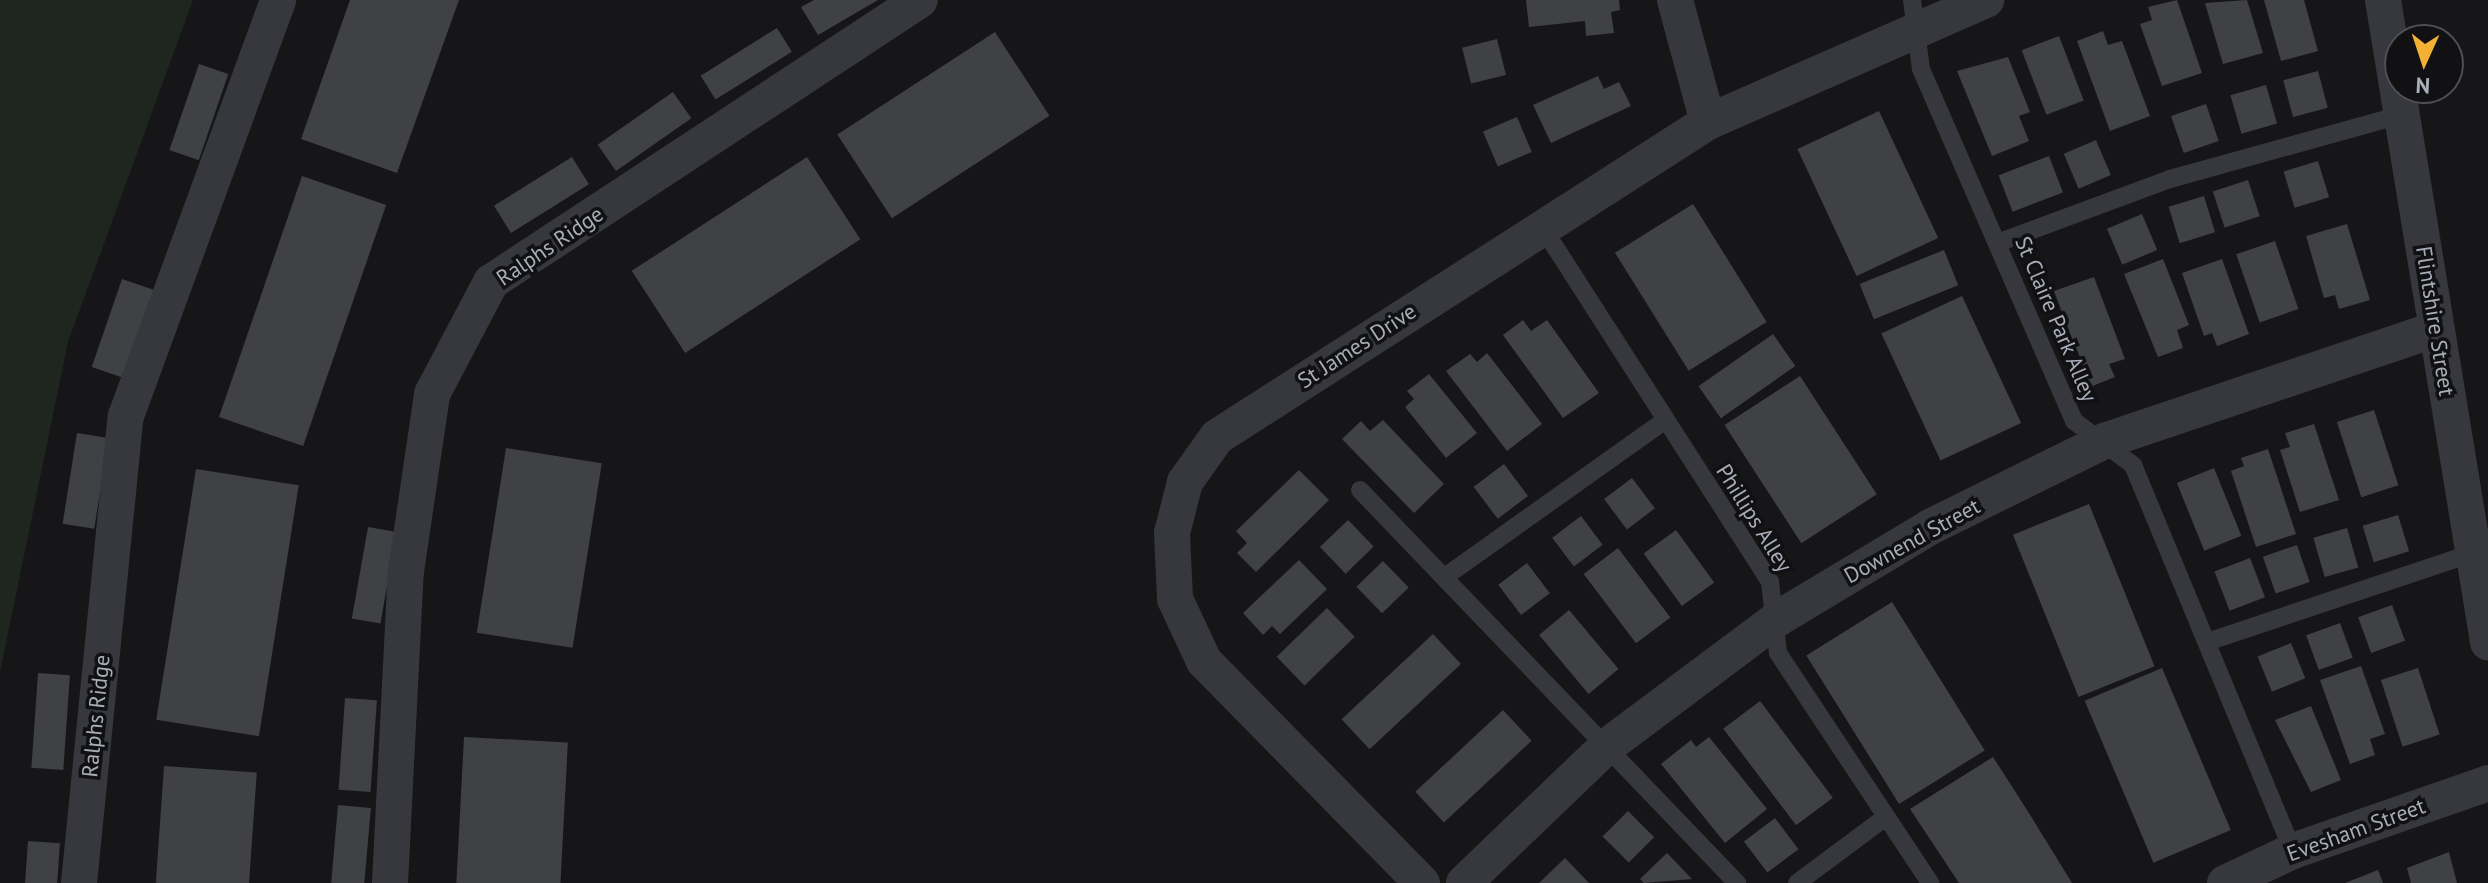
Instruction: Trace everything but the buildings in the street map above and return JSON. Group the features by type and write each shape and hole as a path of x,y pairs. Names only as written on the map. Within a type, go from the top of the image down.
{"street":[{"name":"Ralphs Ridge","path":"79,883 126,416 278,0"},
{"name":"Ralphs Ridge","path":"390,883 406,571 432,394 491,282 920,0"},
{"path":"1675,0 1708,122"},
{"name":"St James Drive","path":"1422,883 1204,661 1175,599 1172,533 1185,482 1217,437 1541,225 1708,122 1913,13 1986,0"},
{"name":"Flintshire Street","path":"2383,0 2488,642"},
{"name":"Downend Street","path":"1464,883 1606,747 1777,619 1935,524 2104,441 2437,329"},
{"name":"Evesham Street","path":"2225,883 2293,851 2488,783"}],"lane":[{"name":"St Claire Park Alley","path":"1913,13 1921,69 2074,421 2133,465 2293,851"},
{"path":"1997,243 2170,179 2401,115"},
{"name":"Phillips Alley","path":"1541,225 1663,422 1770,582 1777,619 1778,653 1930,883"},
{"path":"1446,576 1663,422"},
{"path":"1360,490 1446,576 1737,883"},
{"path":"2207,642 2473,553"},
{"path":"1797,883 1886,817"}],"shaded area":[{"path":"0,0 193,0 68,342 0,672"}]}
